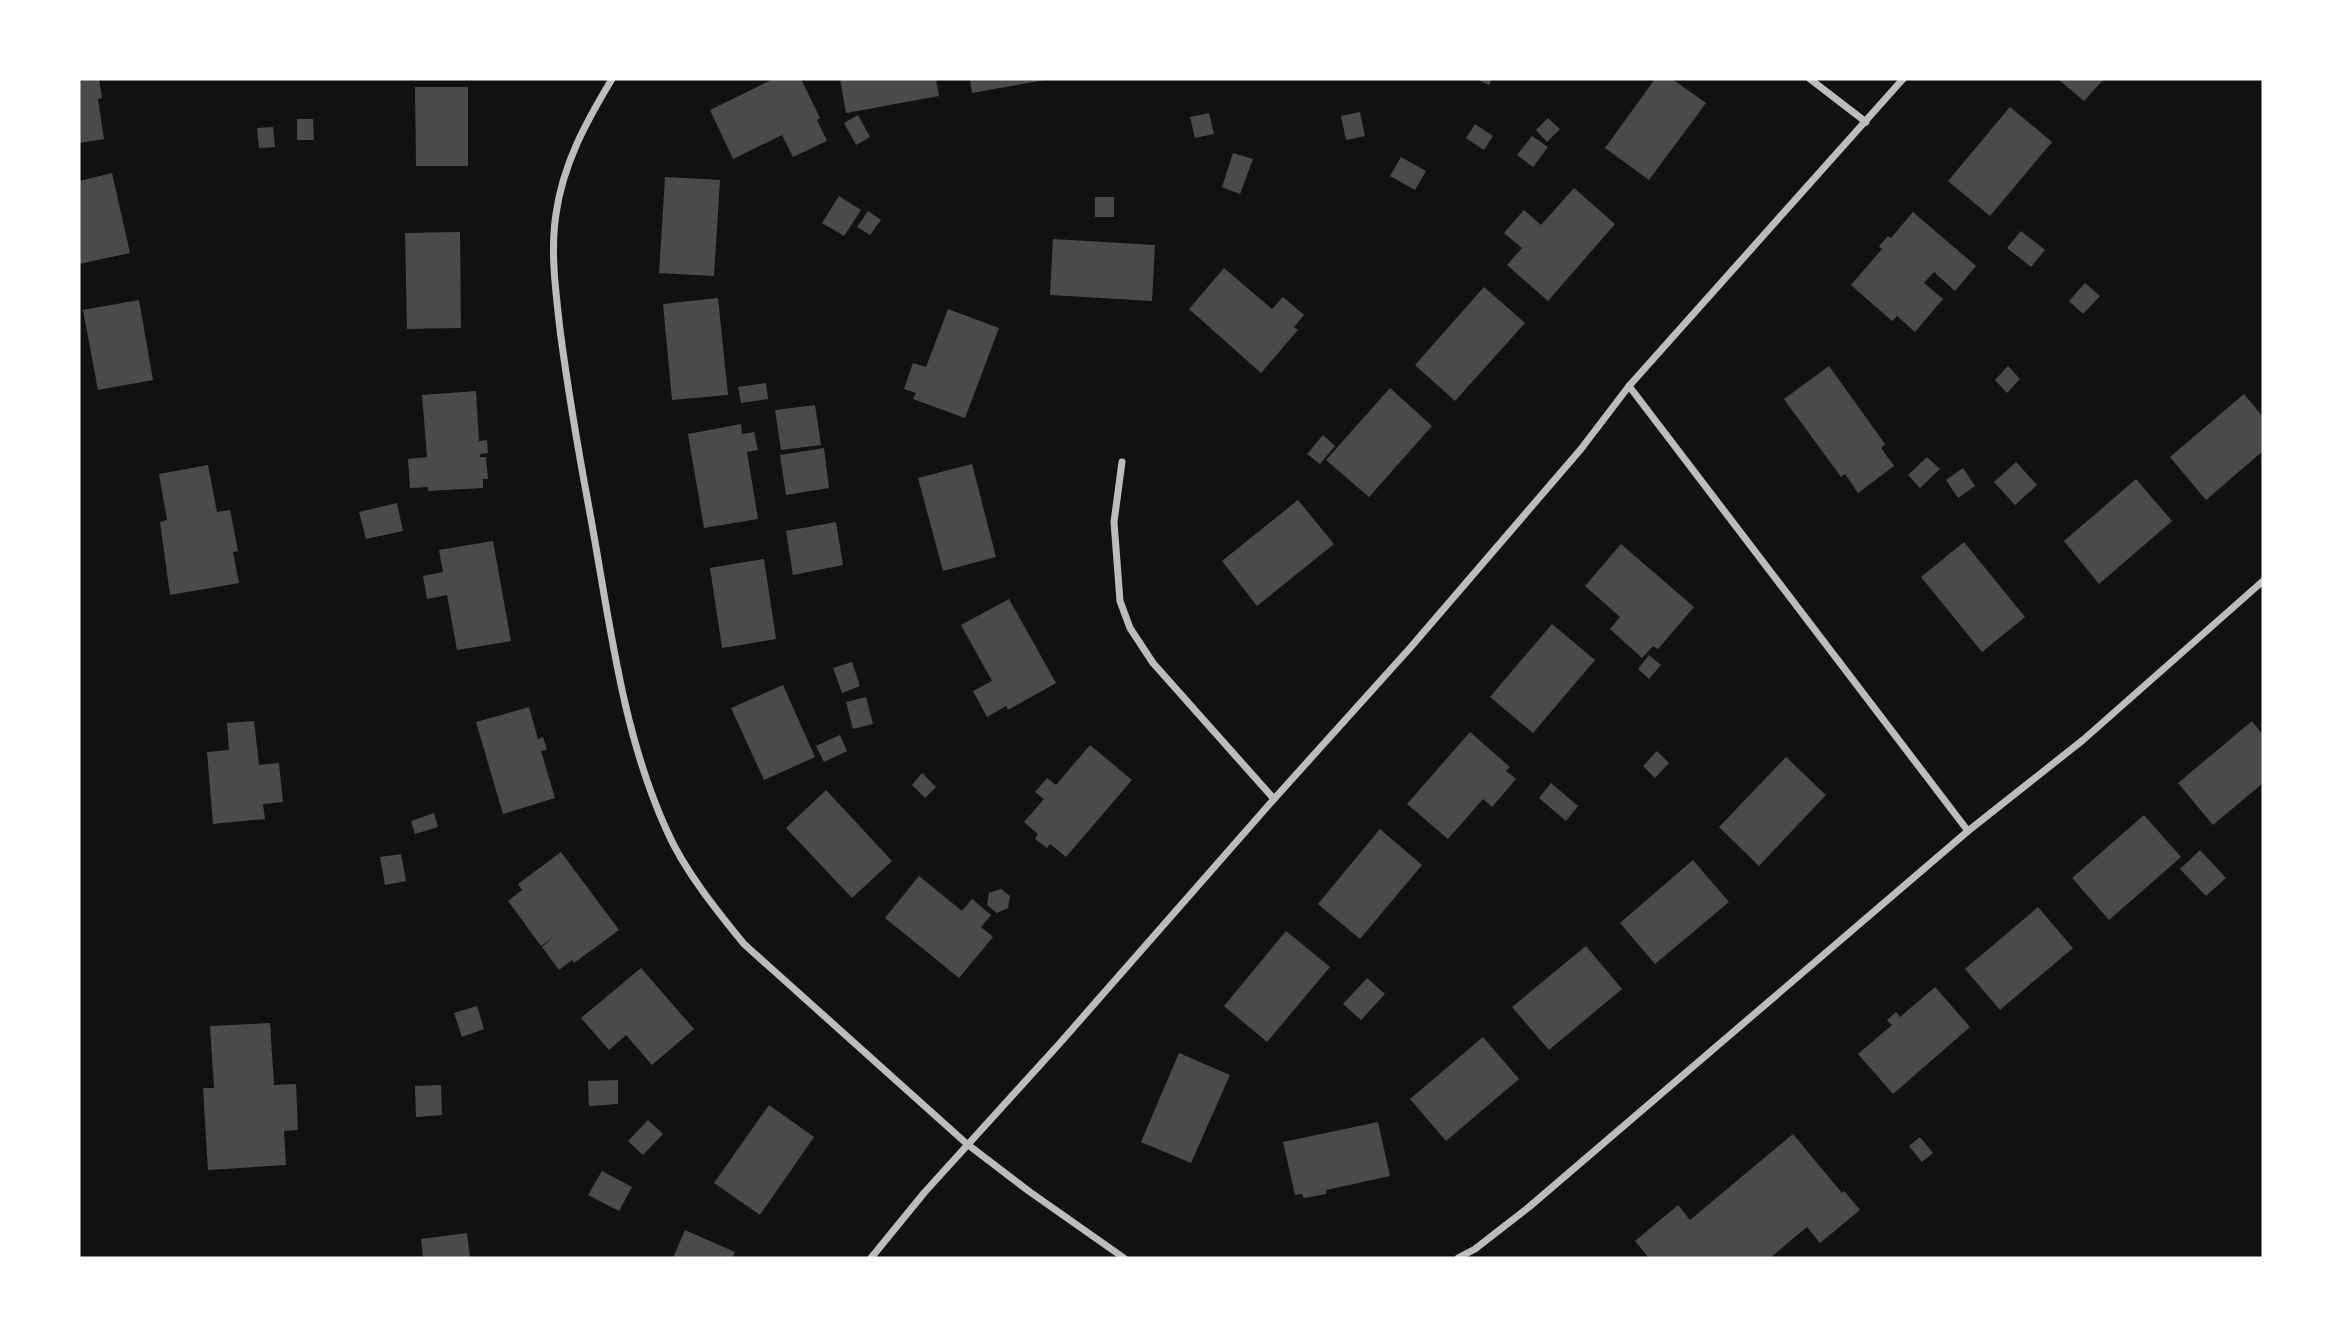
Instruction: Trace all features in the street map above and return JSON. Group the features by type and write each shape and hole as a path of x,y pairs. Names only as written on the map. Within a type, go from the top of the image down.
{"street":[{"path":"612,79 588,120 563,176 556,215 556,293 573,417 620,685 636,745 667,832 723,919 744,944 967,1144 1125,1258"},
{"path":"1810,79 1866,122"},
{"path":"872,1258 889,1233 967,1144 1410,648 1563,470 1629,386 1903,79"},
{"path":"1629,386 1968,831"},
{"path":"1122,462 1114,522 1120,601 1130,628 1153,663 1274,799"},
{"path":"1458,1258 1475,1249 1529,1207 1968,831 2083,740 2263,581"}],"building":[{"path":"79,79 99,79 102,98 98,99 104,139 79,143"},
{"path":"773,79 801,79 820,118 817,120 827,141 793,157 782,135 733,159 710,110"},
{"path":"840,79 936,79 939,96 846,113"},
{"path":"970,79 1045,79 1045,80 972,93"},
{"path":"1476,79 1492,79 1489,85"},
{"path":"1655,79 1672,79 1706,103 1649,180 1605,148"},
{"path":"2058,79 2104,79 2084,101"},
{"path":"415,87 468,87 468,166 416,166"},
{"path":"2010,107 2052,142 1990,216 1948,181"},
{"path":"1360,112 1365,136 1346,140 1341,116"},
{"path":"1209,113 1214,134 1195,138 1190,117"},
{"path":"858,115 870,137 856,145 844,123"},
{"path":"1548,118 1560,129 1547,142 1536,130"},
{"path":"297,119 313,119 314,140 297,140"},
{"path":"1475,124 1493,136 1484,150 1466,138"},
{"path":"273,127 275,147 259,148 257,128"},
{"path":"1532,136 1548,147 1533,167 1517,155"},
{"path":"1233,153 1253,159 1240,194 1222,187"},
{"path":"1401,157 1426,171 1415,190 1390,176"},
{"path":"112,173 130,253 79,264 79,181"},
{"path":"665,177 720,180 714,276 659,273"},
{"path":"1574,188 1615,224 1548,301 1507,265 1522,248 1504,233 1524,210 1541,225"},
{"path":"839,196 861,210 844,236 822,223"},
{"path":"1095,197 1114,197 1114,217 1095,217"},
{"path":"868,211 881,220 870,235 857,227"},
{"path":"1913,212 1976,266 1955,291 1934,272 1924,283 1943,299 1915,332 1897,316 1892,321 1851,285 1882,249 1879,246 1888,236 1891,238"},
{"path":"2021,231 2045,250 2031,267 2007,248"},
{"path":"460,232 461,328 407,329 405,233"},
{"path":"1053,239 1155,245 1152,301 1050,295"},
{"path":"1224,268 1272,309 1283,297 1304,315 1294,327 1298,330 1261,373 1189,309"},
{"path":"2085,283 2100,296 2083,314 2069,301"},
{"path":"1484,287 1525,323 1455,401 1415,365"},
{"path":"718,298 728,395 672,400 663,304"},
{"path":"139,300 153,380 98,390 83,310"},
{"path":"948,309 999,328 965,418 913,399 916,393 904,389 913,363 926,367"},
{"path":"1829,366 1885,444 1881,448 1894,466 1858,493 1845,474 1841,477 1784,399"},
{"path":"2008,366 2020,379 2007,393 1995,380"},
{"path":"766,383 768,399 741,403 738,387"},
{"path":"1390,388 1432,426 1369,497 1326,460"},
{"path":"476,391 479,441 487,440 488,453 480,454 480,457 486,457 488,479 483,479 483,488 428,491 428,487 410,488 408,459 427,457 422,395"},
{"path":"2244,394 2263,417 2263,451 2206,500 2170,457"},
{"path":"815,405 821,445 781,450 775,410"},
{"path":"741,424 742,434 754,432 758,450 747,452 758,519 704,528 688,434"},
{"path":"1323,435 1335,446 1320,464 1307,454"},
{"path":"824,448 829,488 786,495 780,455"},
{"path":"1927,457 1940,469 1920,488 1908,475"},
{"path":"2016,462 2037,485 2015,505 1994,482"},
{"path":"972,464 996,557 943,571 918,478"},
{"path":"208,465 217,512 230,510 238,551 233,552 239,583 170,595 160,522 167,520 159,474"},
{"path":"1963,468 1975,486 1958,498 1946,480"},
{"path":"2136,479 2172,521 2099,584 2064,541"},
{"path":"1298,500 1334,544 1257,606 1222,561"},
{"path":"397,503 403,531 366,539 359,512"},
{"path":"836,522 843,565 793,575 786,531"},
{"path":"493,541 511,641 457,650 447,595 427,599 423,576 443,572 439,550"},
{"path":"1964,542 2025,617 1982,652 1921,577"},
{"path":"1621,544 1694,607 1658,649 1653,646 1642,658 1610,629 1620,617 1585,586"},
{"path":"764,559 776,639 722,648 710,568"},
{"path":"1009,599 1056,683 1008,710 1006,706 987,717 973,691 992,681 961,625"},
{"path":"1552,624 1595,660 1533,733 1490,697"},
{"path":"1649,655 1661,665 1649,679 1638,669"},
{"path":"852,662 860,686 842,693 833,668"},
{"path":"783,685 815,757 764,780 731,708"},
{"path":"866,697 873,724 853,729 846,702"},
{"path":"529,707 538,739 543,737 547,750 541,751 555,798 503,814 476,722"},
{"path":"254,721 259,765 279,763 283,802 263,804 265,819 213,824 207,752 229,750 227,723"},
{"path":"2252,721 2263,735 2263,783 2213,825 2178,783"},
{"path":"1470,732 1510,767 1506,771 1516,779 1492,807 1483,799 1448,839 1407,804"},
{"path":"840,735 847,751 824,762 816,746"},
{"path":"1090,745 1132,780 1066,857 1050,844 1047,848 1035,839 1038,834 1024,822 1044,799 1035,792 1047,778 1056,785"},
{"path":"1657,751 1669,763 1655,778 1643,766"},
{"path":"1786,757 1826,795 1759,866 1719,827"},
{"path":"922,773 936,787 925,798 912,785"},
{"path":"1551,783 1578,806 1566,821 1539,798"},
{"path":"826,790 892,861 852,898 786,828"},
{"path":"434,813 438,827 415,834 411,821"},
{"path":"2144,815 2181,857 2109,920 2072,878"},
{"path":"1380,829 1422,865 1360,939 1318,904"},
{"path":"2200,850 2226,878 2206,896 2180,869"},
{"path":"561,852 619,930 574,963 572,960 559,970 542,947 555,936 541,946 508,901 522,890 518,884"},
{"path":"401,854 406,881 385,885 380,857"},
{"path":"1693,860 1729,902 1655,964 1620,923"},
{"path":"919,876 962,911 972,899 991,915 981,927 993,937 959,978 885,918"},
{"path":"1001,889 1010,896 1008,908 997,913 987,905 989,893"},
{"path":"2038,907 2073,948 2000,1010 1965,969"},
{"path":"1286,931 1330,967 1267,1042 1224,1006"},
{"path":"1586,946 1622,989 1549,1050 1512,1007"},
{"path":"641,968 694,1029 652,1065 626,1035 609,1050 581,1018"},
{"path":"1367,978 1385,994 1361,1020 1343,1004"},
{"path":"1935,987 1970,1027 1893,1094 1858,1054 1892,1025 1887,1020 1896,1012 1900,1017"},
{"path":"477,1006 484,1029 462,1037 454,1013"},
{"path":"270,1023 274,1085 296,1084 298,1130 284,1131 286,1165 208,1170 203,1088 214,1088 210,1026"},
{"path":"1483,1037 1519,1079 1446,1141 1410,1099"},
{"path":"1179,1053 1230,1075 1191,1163 1141,1142"},
{"path":"618,1080 618,1104 589,1106 588,1081"},
{"path":"441,1085 442,1115 416,1117 415,1086"},
{"path":"769,1105 814,1137 760,1215 714,1183"},
{"path":"648,1120 663,1134 643,1155 628,1141"},
{"path":"1378,1122 1390,1176 1326,1190 1326,1194 1304,1198 1302,1194 1295,1195 1283,1142"},
{"path":"1793,1134 1842,1193 1844,1191 1860,1210 1820,1243 1807,1227 1770,1258 1649,1258 1635,1241 1678,1205 1690,1220"},
{"path":"1920,1137 1933,1153 1922,1162 1909,1146"},
{"path":"602,1171 632,1187 619,1211 588,1195"},
{"path":"685,1230 735,1252 732,1258 673,1258"},
{"path":"467,1233 470,1258 423,1258 421,1239"}]}
